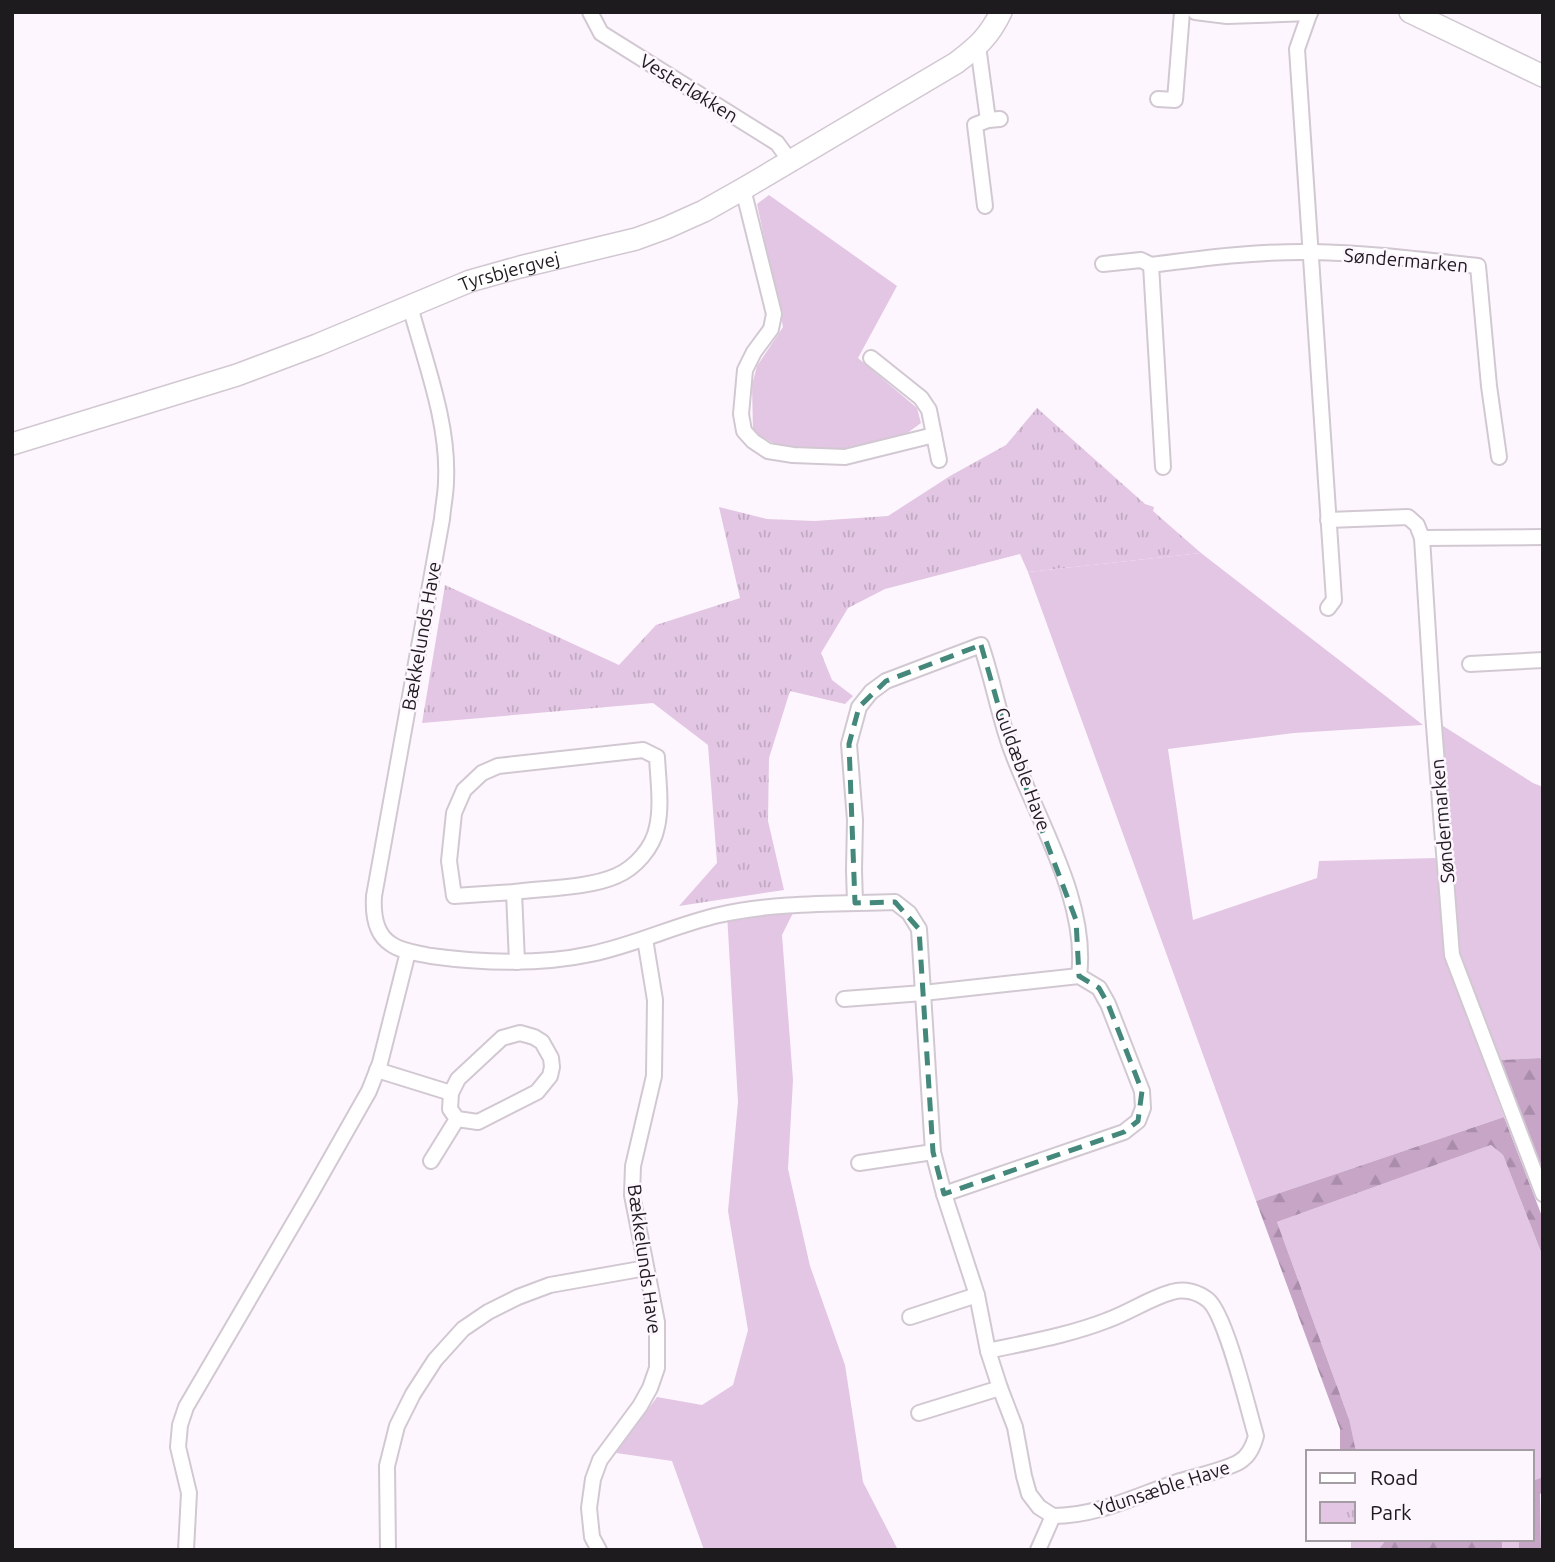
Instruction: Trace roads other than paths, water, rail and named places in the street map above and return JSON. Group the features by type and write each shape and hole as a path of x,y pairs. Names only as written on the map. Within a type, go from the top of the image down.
{"street":[{"name":"Vesterløkken","path":"590,12 601,33 777,143 791,162"},
{"name":"Tyrsbjergvej","path":"12,444 237,375 317,345 470,281 636,239 666,228 704,211 791,162 956,64 978,46 994,27 1001,12"},
{"path":"1158,99 1175,100 1182,12"},
{"path":"1195,12 1227,16 1310,13 1297,49 1334,600 1328,608"},
{"path":"1410,12 1543,76"},
{"path":"978,46 994,119 975,125 985,206"},
{"path":"743,189 774,314 772,329 754,352 745,370 741,414 744,431 768,451 845,457 934,435"},
{"name":"Søndermarken","path":"1103,264 1141,260 1151,265 1227,255 1310,252 1384,256 1478,266 1489,386 1499,457"},
{"path":"1151,265 1163,467"},
{"name":"Bækkelunds Have","path":"410,306 440,415 446,481 442,519 374,896 373,910 379,931 390,944 408,952 463,960 517,962 589,955 645,939 655,1000 654,1076 633,1166 632,1195 657,1322 657,1368 640,1406 605,1452 593,1479 589,1508 592,1537 599,1550"},
{"path":"871,358 921,398 929,410 939,460"},
{"path":"1328,520 1408,517 1417,525 1422,538 1543,537"},
{"name":"Søndermarken","path":"1422,538 1452,955 1543,1194"},
{"name":"Guldæble Have","path":"856,903 855,820 849,744 859,707 871,692 886,681 981,645 1009,743 1060,867 1076,920 1081,960 1079,976"},
{"path":"1470,664 1543,660"},
{"path":"643,750 657,757 657,829 647,850 634,865 616,876 589,883 514,892 454,896 449,861 454,813 464,790 482,774 498,766 643,750"},
{"path":"514,892 517,962"},
{"path":"645,939 719,915 772,906 895,902 909,913 919,929 933,1152 977,1295 988,1350 1015,1427 1029,1494 1039,1507 1053,1516 1038,1550"},
{"path":"186,1550 189,1493 178,1447 180,1425 186,1407 369,1091 408,952"},
{"path":"844,999 1079,976 1099,988 1108,1004 1142,1091 1143,1108 1138,1121 1124,1132 944,1194"},
{"path":"520,1033 542,1042 551,1058 550,1076 537,1092 478,1122 457,1119 450,1109 452,1093 458,1079 502,1038 520,1033"},
{"path":"377,1070 452,1093"},
{"path":"431,1161 457,1119"},
{"path":"859,1163 933,1152"},
{"path":"388,1550 387,1466 397,1426 413,1394 435,1360 463,1329 498,1307 551,1285 646,1268"},
{"name":"Ydunsæble Have","path":"988,1350 1059,1336 1109,1320 1174,1291 1185,1290 1207,1299 1221,1323 1256,1436 1247,1456 1237,1464 1104,1509 1069,1516 1053,1516"},
{"path":"910,1317 977,1295"},
{"path":"919,1413 1000,1388"}]}
